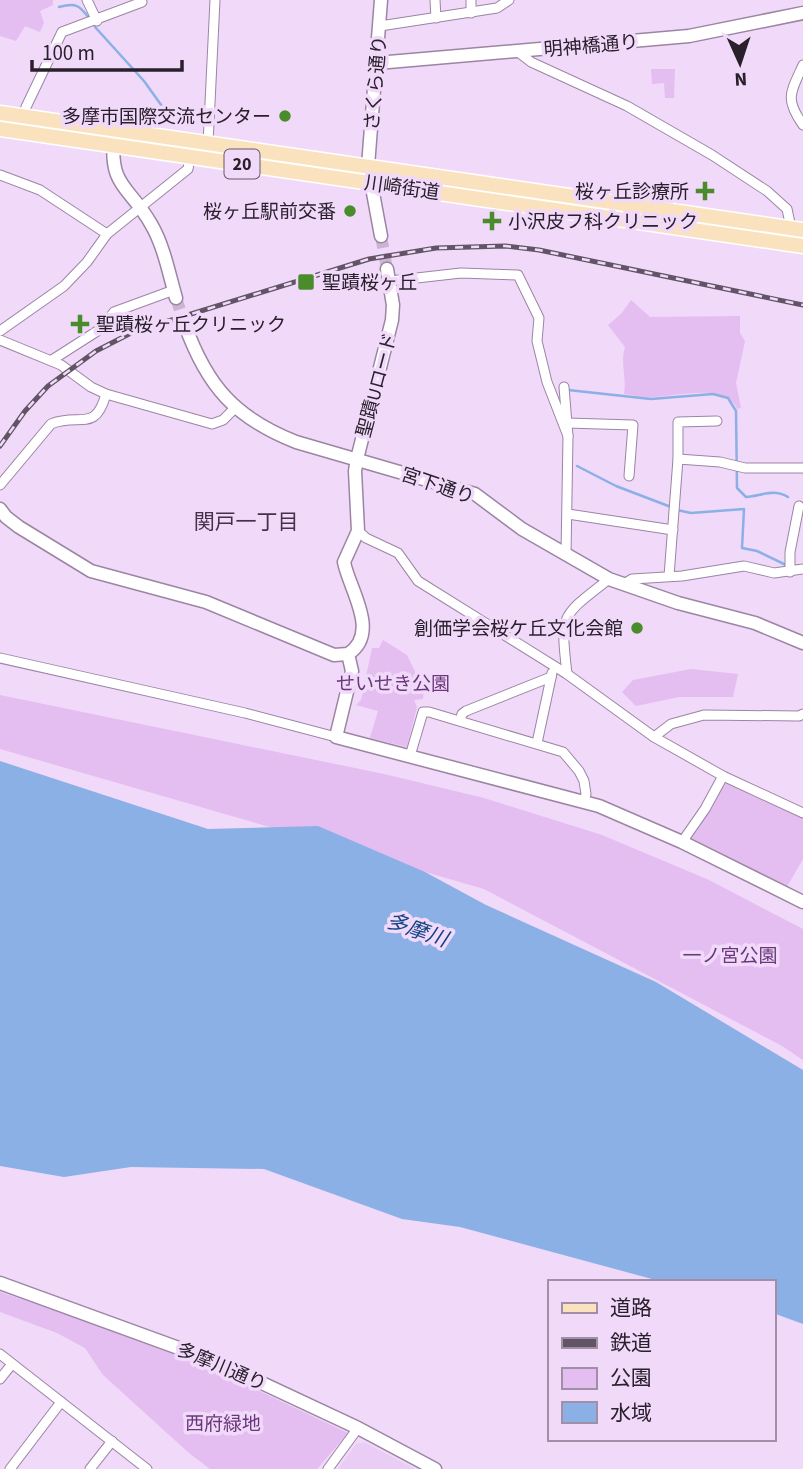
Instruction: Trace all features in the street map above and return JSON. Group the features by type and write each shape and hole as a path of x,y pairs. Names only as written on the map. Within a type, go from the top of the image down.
{"main road":[{"name":"川崎街道","path":"0,113 797,229"},
{"name":"川崎街道","path":"0,129 803,246"}],"street":[{"path":"87,0 97,21"},
{"path":"208,144 215,0"},
{"name":"さくら通り","path":"368,166 382,0"},
{"path":"435,0 436,18"},
{"path":"471,0 471,13"},
{"path":"380,26 497,9 509,0"},
{"path":"797,0 800,13"},
{"path":"24,117 26,107 62,32 142,2"},
{"name":"明神橋通り","path":"377,63 689,36 800,13"},
{"path":"518,52 531,62 627,106 723,162 787,209 797,229"},
{"path":"803,65 790,93 789,102 803,125"},
{"path":"52,360 102,328 114,312 175,294 158,238 140,207 116,175 112,160 115,130"},
{"path":"0,331 64,286 87,262 107,234 188,169 190,157"},
{"path":"368,166 381,236"},
{"path":"0,175 40,190 107,234"},
{"path":"388,275 518,275 539,318 537,341 547,382 568,436"},
{"name":"聖蹟Uロード","path":"358,531 355,471 389,340 393,304 388,275"},
{"name":"宮下通り","path":"186,325 198,360 206,374 235,408 272,433 475,494 522,529 609,579 678,603 755,623 803,643"},
{"path":"0,341 52,360 106,394 212,424 223,420 235,408"},
{"path":"564,387 568,436 566,555"},
{"path":"0,485 51,424 67,419 81,421 95,417 103,407 106,394"},
{"path":"669,576 678,459 678,422 716,421"},
{"path":"567,423 633,425 629,476"},
{"path":"678,459 720,462 745,468 803,468"},
{"path":"790,568 799,506"},
{"path":"0,509 19,527 91,571 206,602 334,655 348,654 357,645 362,628 361,612 344,562 358,531 366,538 398,553 418,581 567,674 654,737 723,776 803,813"},
{"path":"568,514 673,530"},
{"path":"624,584 632,579 744,566 774,573 790,568 803,569"},
{"path":"567,674 564,640 567,615 609,579"},
{"path":"335,737 352,671 348,654"},
{"path":"0,658 245,713 600,806 682,842 803,902"},
{"path":"537,743 554,667"},
{"path":"460,721 466,711 551,677"},
{"path":"410,756 423,712 460,721 563,752 584,781 584,802"},
{"path":"654,737 671,724 704,715 803,714"},
{"path":"682,842 723,776"},
{"name":"多摩川通り","path":"0,1283 217,1362 358,1428 435,1469"},
{"path":"0,1354 147,1469"},
{"path":"0,1379 12,1364"},
{"path":"10,1469 61,1402"},
{"path":"328,1469 358,1428"},
{"path":"90,1469 112,1441"}],"shaded area":[{"path":"364,1442 415,1469 338,1469 356,1444"}],"green space":[{"path":"0,0 53,0 53,5 40,11 44,23 40,32 25,26 16,41 0,36"},
{"path":"651,69 675,69 674,98 665,98 664,83 652,84"},
{"path":"631,300 650,317 740,316 740,333 745,341 736,383 741,408 737,409 731,401 712,393 650,397 624,394 625,347 608,325 621,314"},
{"name":"せいせき公園","path":"383,640 407,655 424,690 423,699 414,700 417,707 407,747 370,738 378,711 356,705 361,700 372,648 379,648"},
{"path":"691,669 738,674 733,697 679,697 636,706 622,692 633,680"},
{"name":"一ノ宮公園","path":"0,695 384,774 484,798 602,835 709,880 803,929 803,1060 782,1046 484,889 0,749"},
{"path":"723,776 803,816 803,859 784,892 689,842"},
{"name":"西府緑地","path":"0,1292 213,1369 348,1433 317,1469 210,1469 103,1375 85,1348 57,1333 0,1312"}],"water":[{"name":"多摩川","path":"0,761 208,829 318,826 425,872 486,905 656,982 803,1070 803,1324 775,1314 775,1280 656,1280 460,1227 402,1219 264,1169 131,1167 64,1177 0,1166"}],"waterway":[{"path":"59,7 76,6 88,17"},
{"path":"95,27 144,81 169,116"},
{"path":"568,390 651,399 713,394 728,398 736,411 737,488 746,497 772,493 788,497"},
{"path":"577,466 616,486 671,507"},
{"path":"677,510 691,513 744,509 742,548 757,551 786,565"}],"tunnel":[{"path":"381,236 387,269"},
{"path":"176,298 185,325"}],"railway":[{"path":"0,446 25,411 48,386 96,351 133,332 369,259 436,248 505,246 539,250 803,305"}],"place":[{"name":"多摩市国際交流センター","path":"285,116"},
{"name":"桜ヶ丘診療所","path":"705,191"},
{"name":"桜ヶ丘駅前交番","path":"350,211"},
{"name":"小沢皮フ科クリニック","path":"492,221"},
{"name":"聖蹟桜ヶ丘","path":"306,282"},
{"name":"聖蹟桜ヶ丘クリニック","path":"80,324"},
{"name":"創価学会桜ケ丘文化会館","path":"637,628"}],"district":[{"name":"関戸一丁目","path":"246,522"}]}
